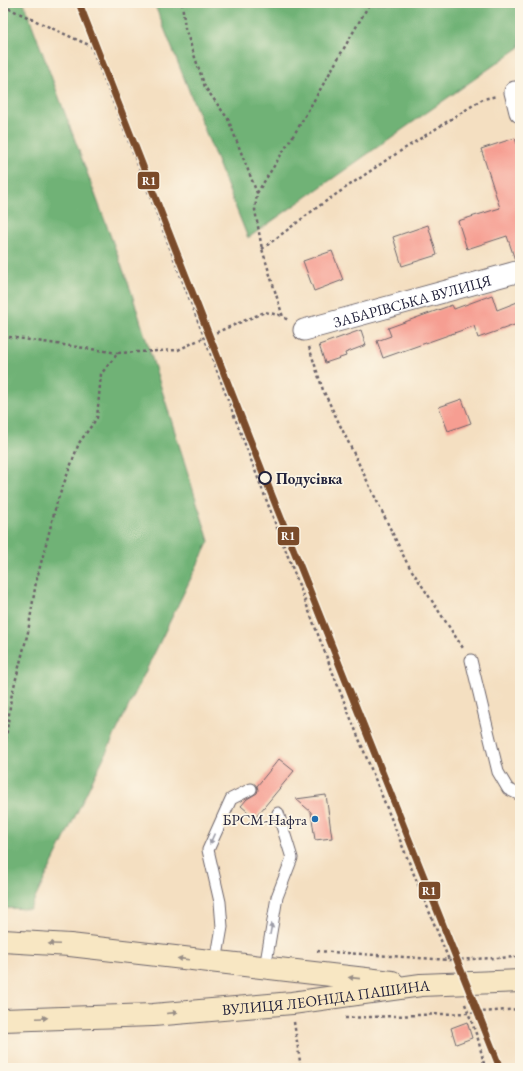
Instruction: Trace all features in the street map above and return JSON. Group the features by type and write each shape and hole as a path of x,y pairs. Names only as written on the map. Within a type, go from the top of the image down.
{"main road":[{"name":"ВУЛИЦЯ ЛЕОНІДА ПАШИНА","path":"3,941 70,945 421,985"},
{"path":"421,985 520,981"},
{"name":"ВУЛИЦЯ ЛЕОНІДА ПАШИНА","path":"3,1020 152,1015 292,1003 421,985"}],"street":[{"name":"ЗАБАРІВСЬКА ВУЛИЦЯ","path":"304,330 520,271"}],"lane":[{"path":"471,660 498,772 508,788 520,795"},
{"path":"216,962 222,927 220,908 208,850 231,799 251,789"},
{"path":"265,968 277,896 292,858 278,813"}],"path":[{"path":"257,193 298,128 370,3"},
{"path":"3,6 91,46 156,210 337,684 449,960 520,957"},
{"path":"262,249 319,206 388,159 483,99 518,102"},
{"path":"3,336 118,353 178,350 265,312 283,317"},
{"path":"3,763 11,698 28,632 36,582 57,502 79,443 97,418 102,374 118,353"},
{"path":"458,984 478,1039 485,1068"},
{"path":"292,1003 301,1068"}],"green space":[{"path":"3,3 24,3 131,291 209,541 30,909 3,908"},
{"path":"154,3 520,3 520,47 248,238"}],"building":[{"path":"515,138 520,153 520,259 515,260 507,236 467,249 458,221 500,208 481,149"},
{"path":"428,225 437,255 402,266 393,237"},
{"path":"332,251 343,280 314,291 303,261"},
{"path":"492,295 497,310 520,301 520,323 478,338 474,326 383,358 377,341 391,336 388,328 452,305 454,309"},
{"path":"361,330 366,345 345,353 346,356 325,363 319,345"},
{"path":"462,399 471,423 448,431 439,407"},
{"path":"279,759 294,771 255,818 241,806 247,799 257,793 257,786"},
{"path":"326,795 332,838 315,840 311,812 296,799"},
{"path":"467,1022 472,1038 456,1044 451,1028"}],"transit line":[{"name":"R1","path":"79,3 265,478 500,1068"}],"place":[{"name":"Подусівка","path":"265,478"},
{"name":"БРСМ-Нафта","path":"315,819"}]}
